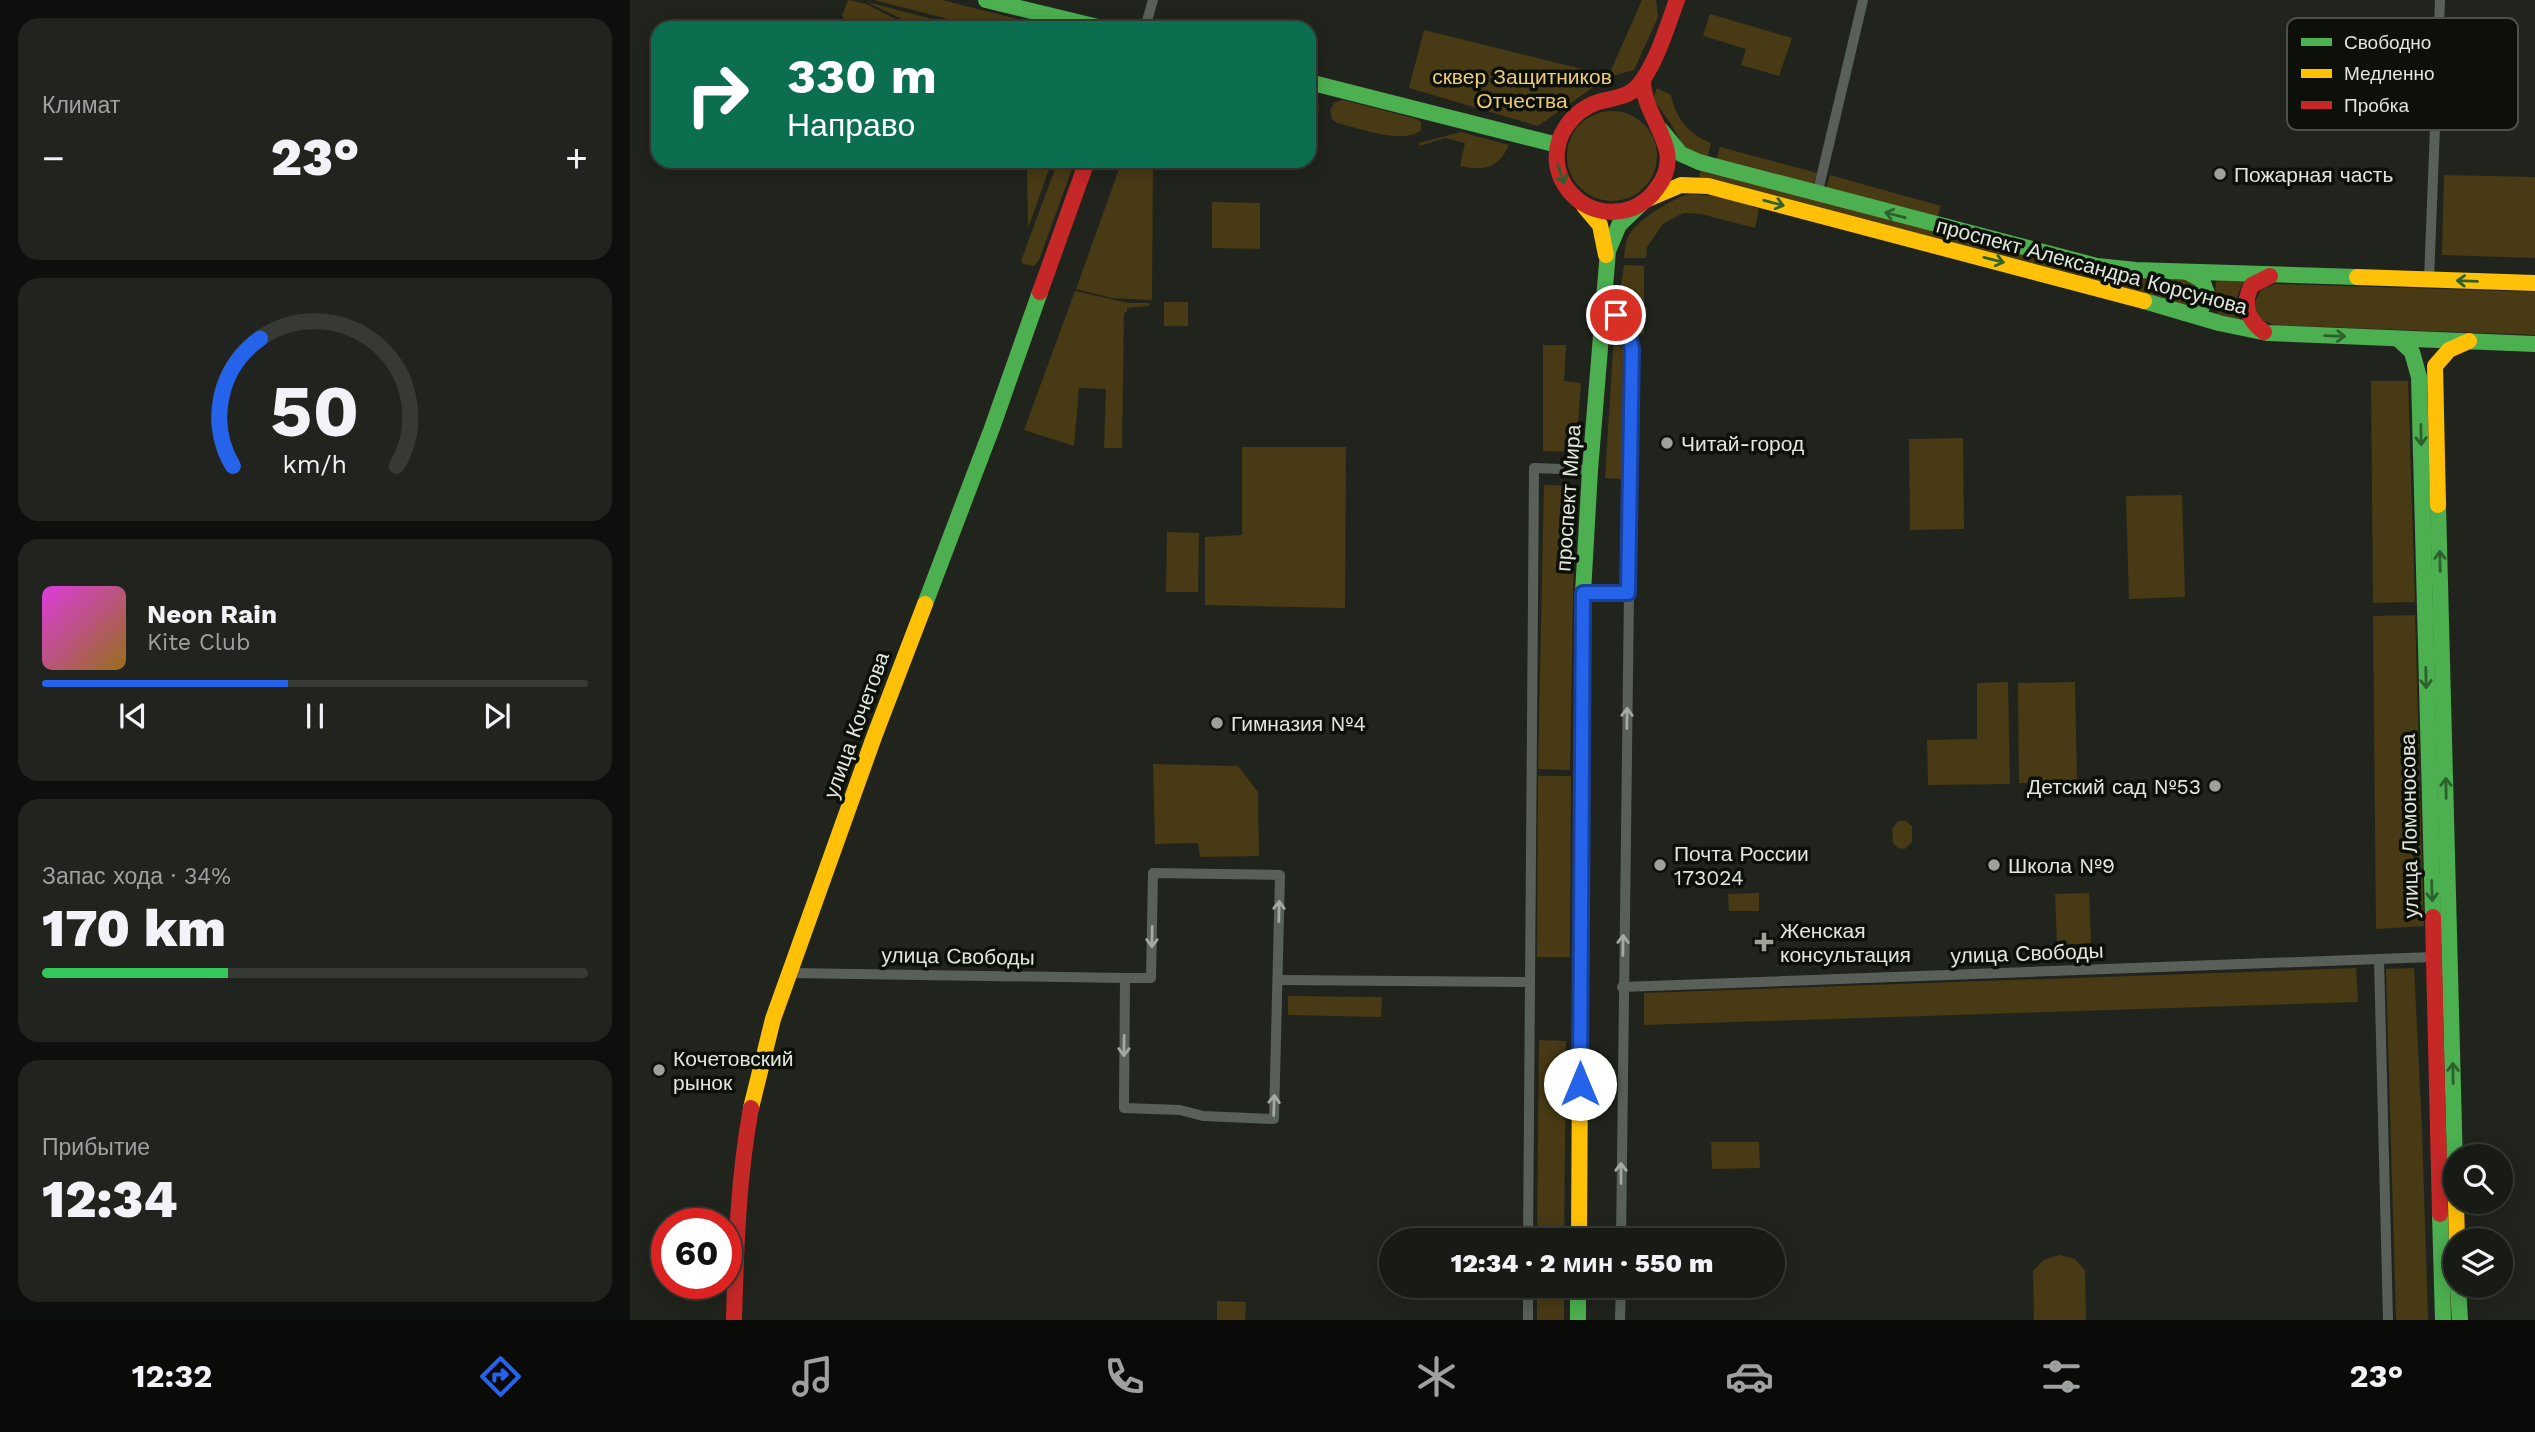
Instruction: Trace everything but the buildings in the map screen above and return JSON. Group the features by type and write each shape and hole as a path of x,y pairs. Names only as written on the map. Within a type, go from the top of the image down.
{"main road":[{"path":"986,0 1073,21"},
{"path":"1643,79 1642,95 1668,150 1666,172 1656,191 1645,201 1624,211 1594,209 1577,199 1560,174 1558,145 1565,126 1578,112 1596,103 1632,92 1643,79 1676,0"},
{"path":"1316,84 1558,145"},
{"path":"1596,103 1628,103 1638,107 1658,125"},
{"name":"проспект Александра Корсунова","path":"1658,125 1674,148 1687,158 1817,195 2087,264 2136,270 2535,283"},
{"name":"улица Кочетова","path":"734,1320 737,1229 745,1140 760,1065 790,972 898,670 992,428 1085,168"},
{"name":"проспект Александра Корсунова","path":"1645,201 1681,185 1707,186 2267,333 2535,344"},
{"name":"проспект Мира","path":"1577,199 1600,225 1605,242 1606,262 1583,593 1579,1228"},
{"name":"проспект Мира","path":"1606,262 1619,225 1645,201"},
{"path":"2181,271 2199,277 2208,289 2205,304 2200,310 2185,313"},
{"path":"2267,333 2253,325 2245,304 2254,283 2275,275"},
{"path":"2398,339 2412,352 2418,367 2425,360 2435,366 2449,350 2469,341"},
{"name":"улица Ломоносова","path":"2435,366 2447,823 2442,1320"},
{"name":"улица Ломоносова","path":"2418,367 2433,957 2446,1130 2449,1144"},
{"path":"2430,823 2447,823"},
{"path":"1578,1298 1578,1320"},
{"path":"2459,1298 2459,1320"}],"street":[{"path":"1147,21 1153,0"},
{"path":"1817,195 1863,0"},
{"path":"2439,18 2440,0"},
{"path":"2429,279 2435,130"},
{"path":"1603,294 1629,336 1632,349 1621,1228"},
{"path":"1528,1228 1534,468 1590,470"},
{"path":"1583,593 1628,593"},
{"name":"улица Свободы","path":"790,972 1151,978 1153,873 1280,875 1274,1119 1203,1116 1180,1110 1124,1108 1125,978"},
{"name":"улица Свободы","path":"1622,987 2433,957"},
{"path":"2379,959 2388,1320"},
{"path":"1278,980 1530,982"},
{"path":"1528,1298 1528,1320"},
{"path":"1620,1320 1621,1298"}],"green space":[{"path":"848,0 866,4 899,21 846,21 842,16"},
{"path":"874,0 942,0 1024,21 956,21"},
{"path":"1642,0 1656,0 1658,17 1634,70 1608,77"},
{"path":"867,2 940,21 906,21"},
{"path":"1710,14 1792,38 1779,76 1741,65 1746,49 1703,36"},
{"name":"сквер Защитников Отчества","path":"1424,30 1598,73 1595,86 1538,126 1409,88"},
{"path":"1657,88 1671,95 1676,111 1690,131 1711,143 1707,160 1686,151 1653,99"},
{"path":"1316,99 1318,104 1316,120"},
{"path":"1343,100 1417,119 1421,122 1421,130 1404,136 1392,136 1337,123 1332,119 1330,110 1335,102"},
{"path":"1612,111 1629,114 1644,124 1654,139 1657,156 1654,173 1644,188 1629,198 1612,201 1595,198 1580,188 1570,173 1567,156 1570,139 1580,124 1595,114"},
{"path":"1461,132 1509,145 1495,164 1476,168 1460,166 1465,143 1445,138 1420,146 1419,143"},
{"path":"1720,147 1817,173 1813,186 1716,160"},
{"path":"1027,168 1049,168 1028,228"},
{"path":"1055,168 1072,168 1039,260 1034,266 1021,261"},
{"path":"1119,168 1153,168 1152,300 1112,298 1076,289"},
{"path":"1701,169 2190,280 2196,282 2202,296 2191,307 1699,177"},
{"path":"1830,175 1941,206 1937,219 1826,189"},
{"path":"2444,175 2535,177 2535,258 2442,255"},
{"path":"1689,194 1726,197 1759,209 1755,228 1701,214 1683,213 1663,224 1647,247 1646,258 1624,258 1625,246 1633,229 1647,216"},
{"path":"1212,202 1260,203 1260,249 1212,248"},
{"path":"1624,265 1644,266 1644,334 1634,334 1619,301"},
{"path":"2216,280 2246,281 2237,299 2240,319 2218,314"},
{"path":"2275,284 2535,292 2535,335 2274,325 2260,319 2254,304 2261,290"},
{"path":"1075,291 1128,303 1149,303 1149,306 1127,308 1124,313 1122,448 1104,448 1106,389 1079,388 1074,446 1024,430"},
{"path":"1164,302 1188,302 1188,326 1164,326"},
{"path":"1614,335 1623,349 1623,479 1605,478"},
{"path":"1543,345 1566,345 1564,381 1581,383 1576,452 1543,451"},
{"path":"2371,381 2408,381 2415,602 2373,603"},
{"path":"1963,438 1964,529 1910,530 1909,439"},
{"path":"1242,447 1346,447 1345,608 1205,605 1205,537 1242,535"},
{"path":"1544,485 1575,486 1570,770 1538,769"},
{"path":"2182,495 2185,597 2129,599 2126,496"},
{"path":"1167,532 1199,533 1198,592 1166,592"},
{"path":"2415,615 2424,926 2376,929 2373,616"},
{"path":"2008,682 2010,784 1928,785 1927,740 1977,739 1977,683"},
{"path":"2075,682 2077,782 2019,783 2018,683"},
{"path":"1153,764 1238,766 1258,792 1259,856 1200,857 1198,843 1155,844"},
{"path":"1538,776 1571,776 1570,957 1537,957"},
{"path":"1898,821 1906,821 1912,826 1912,842 1905,849 1898,848 1893,843 1892,829"},
{"path":"1759,893 1759,911 1729,911 1728,894"},
{"path":"2089,893 2091,943 2057,945 2055,894"},
{"path":"2356,968 2358,1002 1644,1025 1644,993"},
{"path":"2414,968 2428,1320 2396,1320 2386,969"},
{"path":"1288,996 1382,997 1381,1017 1288,1015"},
{"path":"1539,1040 1566,1041 1564,1228 1537,1228"},
{"path":"1711,1142 1759,1142 1760,1168 1712,1169"},
{"path":"2446,1214 2451,1214 2451,1228 2446,1228"},
{"path":"2059,1255 2075,1259 2085,1270 2086,1320 2034,1320 2033,1271 2044,1260"},
{"path":"1537,1298 1564,1298 1564,1320 1537,1320"},
{"path":"2448,1298 2453,1298 2454,1320 2448,1320"},
{"path":"1217,1301 1246,1302 1245,1320 1217,1320"}],"traffic: fast":[{"path":"986,0 1073,21"},
{"path":"1316,84 1558,145"},
{"path":"1661,130 1681,154 1699,162 2097,266 2136,270 2357,277"},
{"path":"1582,715 1583,593 1608,251 1619,225 1642,203"},
{"path":"2185,313 2200,310 2208,296 2202,280 2187,272"},
{"path":"925,604 1040,292"},
{"path":"2144,301 2219,323 2267,333 2535,344"},
{"path":"2398,339 2412,352 2419,377 2433,917"},
{"path":"2438,505 2454,1144"},
{"path":"2440,1214 2443,1320"},
{"path":"1578,1298 1578,1320"},
{"path":"2459,1298 2460,1320"}],"traffic: slow":[{"path":"1648,199 1681,185 1708,186 2144,301"},
{"path":"1584,206 1600,225 1606,255"},
{"path":"2357,277 2535,283"},
{"path":"2438,505 2435,366 2449,350 2469,341"},
{"path":"751,1108 773,1019 874,737 925,604"},
{"path":"1579,1228 1582,715"},
{"path":"2456,1214 2457,1228"}],"traffic: jam":[{"path":"1643,79 1645,94 1649,108 1666,147 1668,160 1665,174 1652,194 1633,208 1607,212 1594,209 1582,203 1565,186 1557,163 1558,143 1567,126 1580,112 1598,102 1624,96 1637,87 1655,57 1677,0"},
{"path":"1040,292 1084,168"},
{"path":"2264,332 2250,317 2247,299 2252,285 2270,276"},
{"path":"2433,917 2440,1214"},
{"path":"734,1320 740,1187 751,1108"}],"place":[{"name":"Пожарная часть","path":"2220,174"},
{"name":"Читай-город","path":"1667,443"},
{"name":"Гимназия №4","path":"1217,723"},
{"name":"Детский сад №53","path":"2215,786"},
{"name":"Почта России 173024","path":"1660,865"},
{"name":"Школа №9","path":"1994,865"},
{"name":"Женская консультация","path":"1764,942"},
{"name":"Кочетовский рынок","path":"659,1070"}],"route":[{"path":"1580,1084 1583,593 1628,593 1632,349 1629,336 1616,315"}]}
